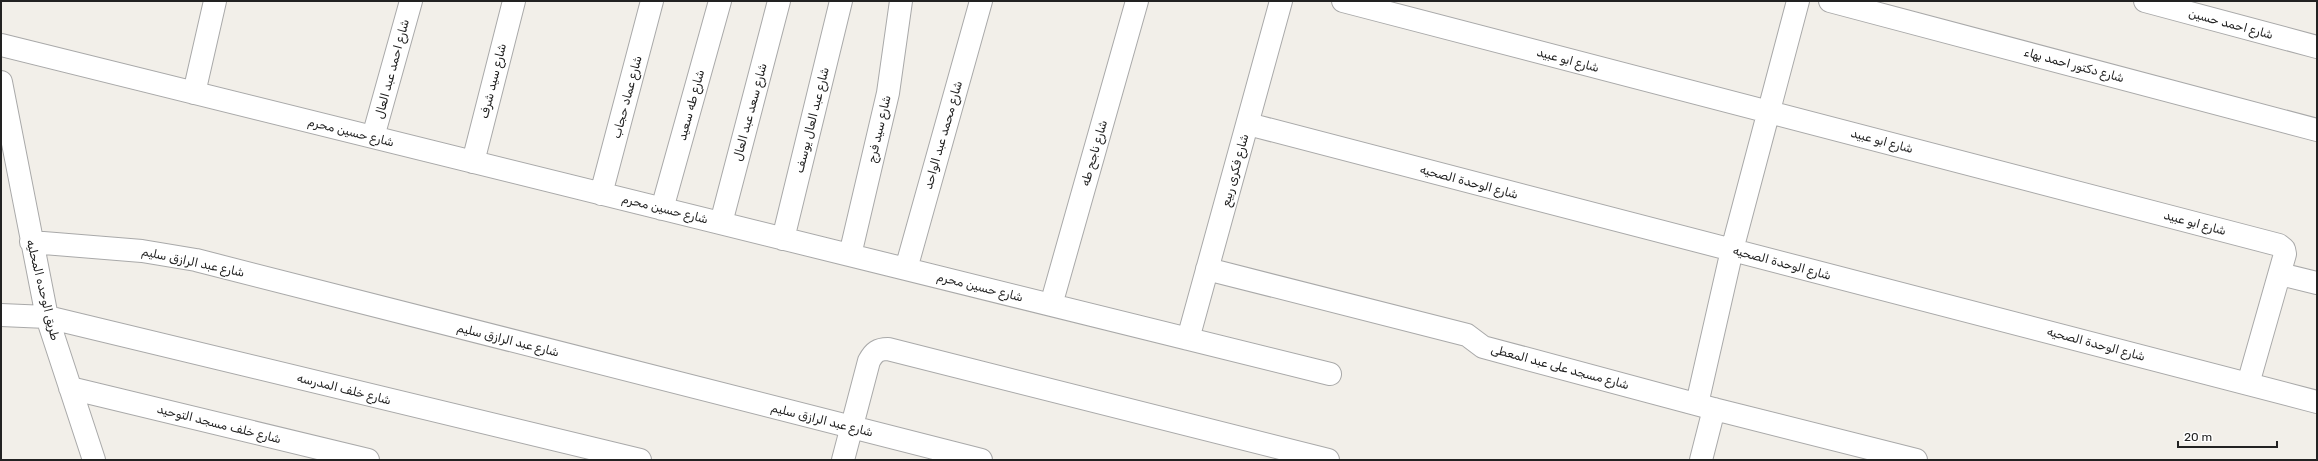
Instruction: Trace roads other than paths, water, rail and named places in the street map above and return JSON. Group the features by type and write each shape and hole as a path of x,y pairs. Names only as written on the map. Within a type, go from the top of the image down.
{"street":[{"path":"194,93 215,1"},
{"name":"شارع احمد عبد العال","path":"374,138 411,1"},
{"name":"شارع سيد شرف","path":"473,162 514,1"},
{"name":"شارع عماد حجاب","path":"601,194 652,1"},
{"name":"شارع طه سعيد","path":"662,209 720,1"},
{"name":"شارع سعد عبد العال","path":"721,223 779,1"},
{"name":"شارع عبد العال يوسف","path":"783,239 841,1"},
{"name":"شارع سيد فرج","path":"850,255 888,93 901,1"},
{"name":"شارع محمد عبد الواحد","path":"906,269 981,1"},
{"name":"شارع ناجح طه","path":"1051,305 1137,1"},
{"name":"شارع فكرى ربيع","path":"1188,339 1281,1"},
{"name":"شارع ابو عبيد","path":"1343,1 2279,245 2284,249 2285,254 2248,384"},
{"path":"1701,460 1705,407 1732,250 1767,112 1798,1"},
{"name":"شارع دكتور احمد بهاء","path":"1830,1 2317,130"},
{"name":"شارع احمد حسين","path":"2145,1 2317,47"},
{"name":"شارع حسين محرم","path":"1,45 1330,374"},
{"name":"طريق الوحده المحليه","path":"1,82 4,116 47,317 94,460"},
{"name":"شارع الوحدة الصحيه","path":"1248,124 2317,402"},
{"name":"شارع عبد الرازق سليم","path":"31,242 142,251 196,260 853,429 981,460"},
{"name":"شارع مسجد على عبد المعطى","path":"1208,269 1466,335 1483,347 1705,407 1916,460"},
{"path":"2280,274 2317,283"},
{"name":"شارع خلف المدرسه","path":"1,315 47,317 640,460"},
{"path":"844,460 869,361 873,353 880,349 888,349 1328,460"},
{"name":"شارع خلف مسجد التوحيد","path":"70,388 368,460"}]}
